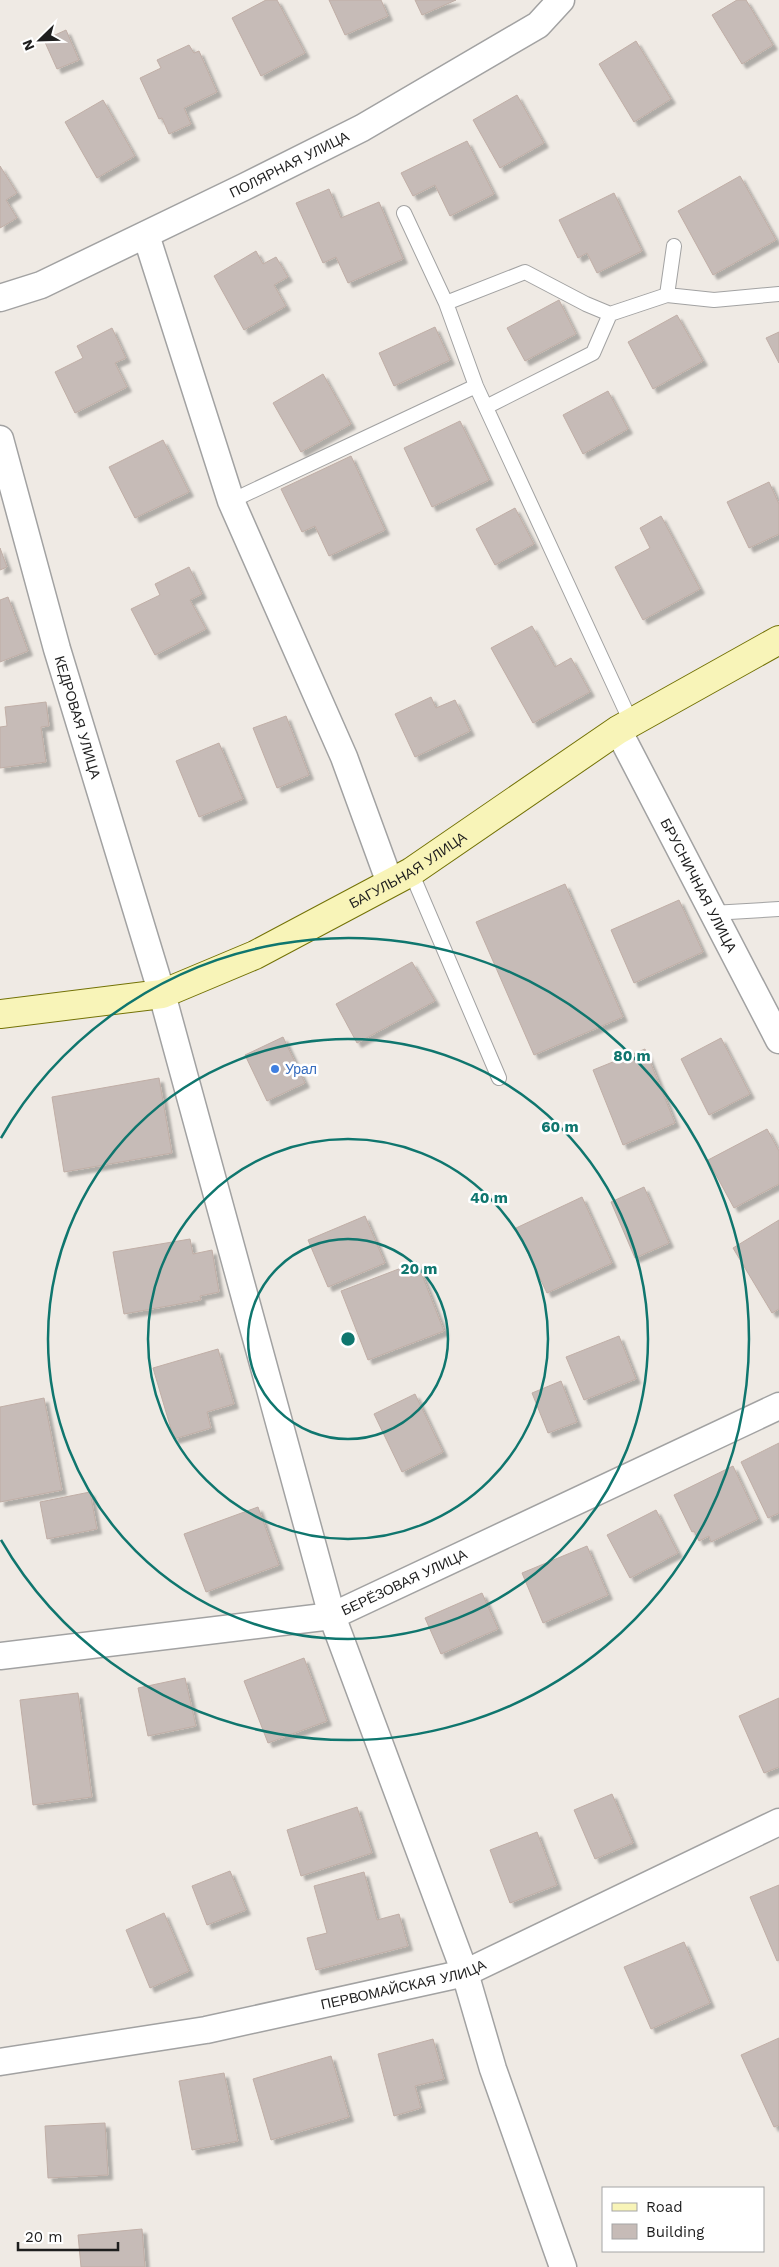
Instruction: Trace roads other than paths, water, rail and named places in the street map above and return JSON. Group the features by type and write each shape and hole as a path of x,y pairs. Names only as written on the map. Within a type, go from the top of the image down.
{"street":[{"name":"ПОЛЯРНАЯ УЛИЦА","path":"0,298 41,284 146,235 362,128 538,24 561,0"},
{"path":"146,235 231,501 344,757 401,877"},
{"name":"КЕДРОВАЯ УЛИЦА","path":"0,439 57,649 162,994 332,1616 465,1973 493,2069 563,2267"},
{"name":"БАГУЛЬНАЯ УЛИЦА","path":"0,1014 162,994 255,955 401,877 625,726 779,640"},
{"name":"БРУСНИЧНАЯ УЛИЦА","path":"625,726 712,913 779,1040"},
{"name":"БЕРЁЗОВАЯ УЛИЦА","path":"0,1656 332,1616 779,1406"},
{"name":"ПЕРВОМАЙСКАЯ УЛИЦА","path":"0,2062 206,2030 465,1973 779,1822"}],"lane":[{"path":"404,213 446,303 476,386 625,726"},
{"path":"667,295 674,246"},
{"path":"446,303 525,272 586,304 610,314 667,295 714,300 779,294"},
{"path":"486,407 594,353 610,314"},
{"path":"231,501 476,386"},
{"path":"401,877 499,1078"},
{"path":"712,913 779,909"}],"place":[{"name":"Урал","path":"275,1069"}]}
